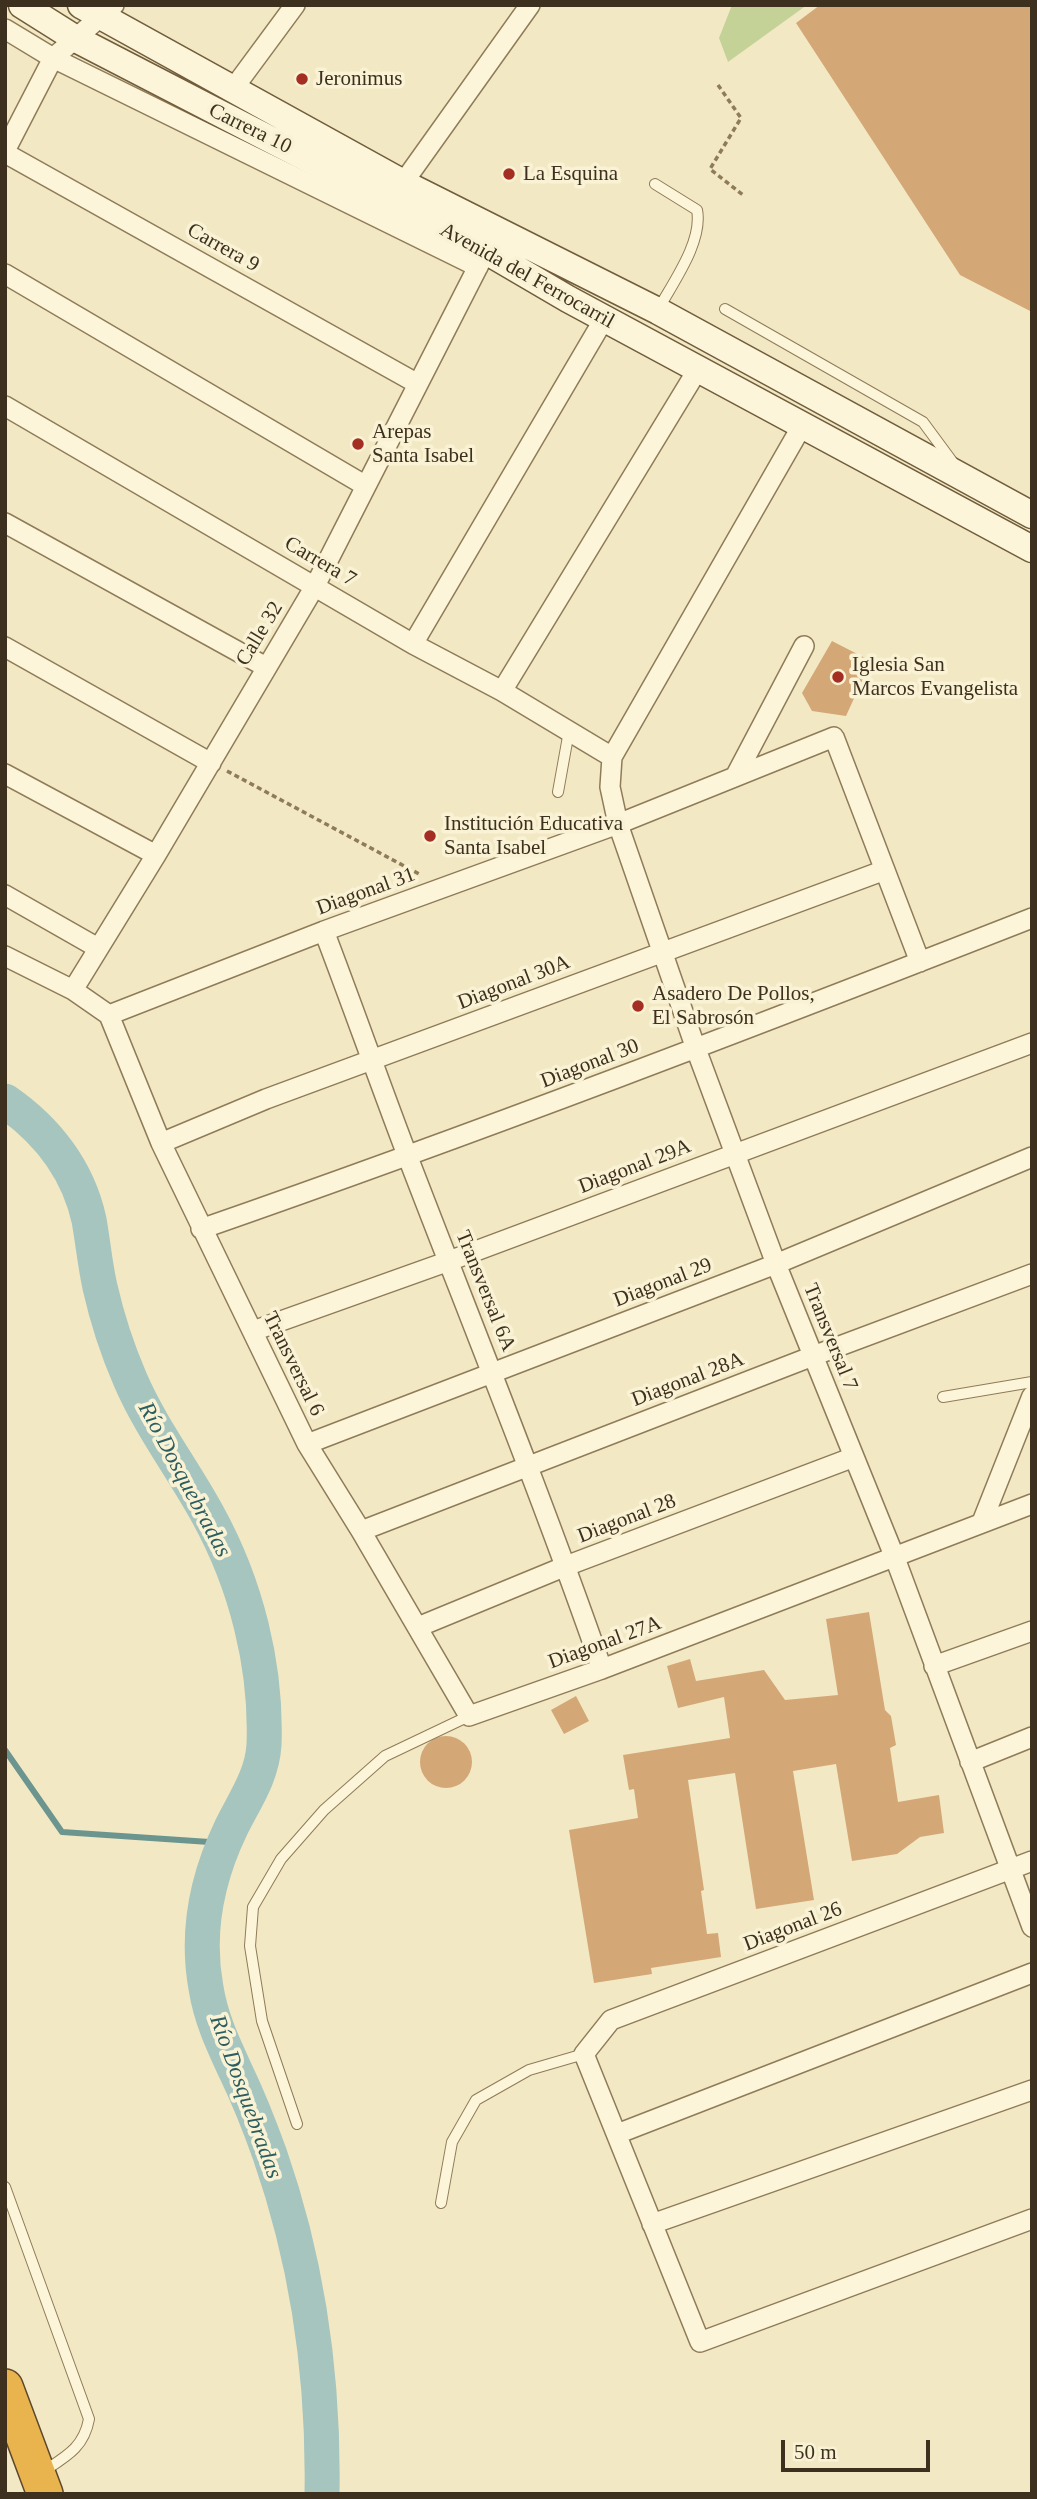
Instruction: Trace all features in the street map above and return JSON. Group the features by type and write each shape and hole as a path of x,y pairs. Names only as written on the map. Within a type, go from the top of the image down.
{"highway":[{"path":"5,2387 41,2485"}],"main road":[{"name":"Avenida del Ferrocarril","path":"22,5 76,39 482,259 604,319 1032,550"},
{"name":"Avenida del Ferrocarril","path":"99,9 233,89 403,183 658,311 1032,515"}],"street":[{"path":"233,89 295,5"},
{"path":"403,183 530,5"},
{"path":"5,152 53,58 76,39 99,9"},
{"name":"Carrera 10","path":"5,29 53,58 482,259"},
{"name":"Carrera 9","path":"5,152 418,384"},
{"name":"Calle 32","path":"73,990 316,586 482,259"},
{"path":"5,274 366,486"},
{"path":"413,644 604,319"},
{"path":"502,691 698,369"},
{"name":"Carrera 7","path":"5,406 612,757"},
{"path":"612,757 803,425"},
{"path":"5,523 266,667"},
{"path":"735,777 804,646"},
{"path":"5,647 211,762"},
{"name":"Diagonal 31","path":"109,1015 324,931 618,824 834,737 885,870"},
{"name":"Transversal 7","path":"612,757 610,787 618,824 696,1049 776,1264 895,1558 1032,1927"},
{"path":"5,774 156,855"},
{"path":"885,870 920,962"},
{"name":"Diagonal 30A","path":"161,1143 266,1099 885,870"},
{"path":"5,895 98,948"},
{"name":"Diagonal 30","path":"201,1229 408,1157 696,1049 1032,918"},
{"name":"Transversal 6A","path":"324,931 408,1157 493,1372 603,1669"},
{"path":"5,956 73,990 109,1015"},
{"name":"Transversal 6","path":"109,1015 161,1143 307,1444 469,1716"},
{"name":"Diagonal 29A","path":"253,1331 449,1261 1032,1043"},
{"name":"Diagonal 29","path":"307,1444 776,1264 1032,1157"},
{"name":"Diagonal 28A","path":"361,1531 1032,1274"},
{"path":"982,1522 1032,1396"},
{"name":"Diagonal 28","path":"418,1627 566,1566 854,1457"},
{"name":"Diagonal 27A","path":"469,1716 603,1669 1032,1504"},
{"path":"934,1666 1032,1631"},
{"path":"970,1762 1032,1737"},
{"name":"Diagonal 26","path":"584,2054 611,2020 1032,1861"},
{"path":"617,2134 1032,1973"},
{"path":"584,2054 700,2342 1032,2219"},
{"path":"652,2224 1032,2090"}],"lane":[{"path":"655,184 696,210 698,217 698,235 658,311"},
{"path":"725,309 923,422 965,478"},
{"path":"558,792 569,731"},
{"path":"943,1396 1032,1382"},
{"name":"Diagonal 27A","path":"297,2124 262,2021 250,1946 253,1907 281,1858 344,1792 385,1756 469,1716"},
{"path":"441,2203 452,2143 477,2100 530,2070 584,2054"},
{"path":"5,2187 89,2419 86,2435 41,2485"}],"path":[{"path":"718,85 741,118 710,169 743,195"},
{"path":"211,762 444,887"}],"green space":[{"path":"732,5 807,5 728,62 719,38"}],"building":[{"path":"820,5 1032,5 1032,312 960,275 796,23"},
{"name":"Iglesia San Marcos Evangelista","path":"832,641 871,661 846,716 812,711 802,693"},
{"path":"869,1612 885,1710 891,1716 896,1745 890,1748 898,1802 939,1795 944,1833 920,1837 897,1854 852,1861 836,1764 793,1771 814,1900 756,1909 735,1773 688,1780 704,1890 701,1891 707,1934 718,1933 721,1957 651,1968 652,1974 594,1983 569,1830 638,1818 634,1789 629,1790 623,1755 730,1738 724,1697 678,1708 667,1666 690,1659 696,1681 764,1670 785,1700 838,1695 826,1619"},
{"path":"576,1696 589,1721 564,1734 551,1710"},
{"path":"446,1736 456,1738 464,1744 470,1752 470,1772 464,1780 456,1786 446,1788 436,1786 428,1780 422,1772 420,1762 422,1752 428,1744 436,1738"}],"waterway":[{"name":"Río Dosquebradas","path":"5,1101 47,1138 77,1184 89,1220 98,1279 106,1310 125,1368 138,1397 221,1541 243,1597 258,1656 264,1715 263,1757 252,1788 223,1847 210,1886 203,1926 203,1967 214,2021 266,2145 283,2196 304,2280 320,2408 322,2494"},
{"path":"5,1750 62,1832 224,1843"}],"place":[{"name":"Jeronimus","path":"302,79"},
{"name":"La Esquina","path":"509,174"},
{"name":"Arepas Santa Isabel","path":"358,444"},
{"name":"Iglesia San Marcos Evangelista","path":"838,677"},
{"name":"Institución Educativa Santa Isabel","path":"430,836"},
{"name":"Asadero De Pollos, El Sabrosón","path":"638,1006"}]}
